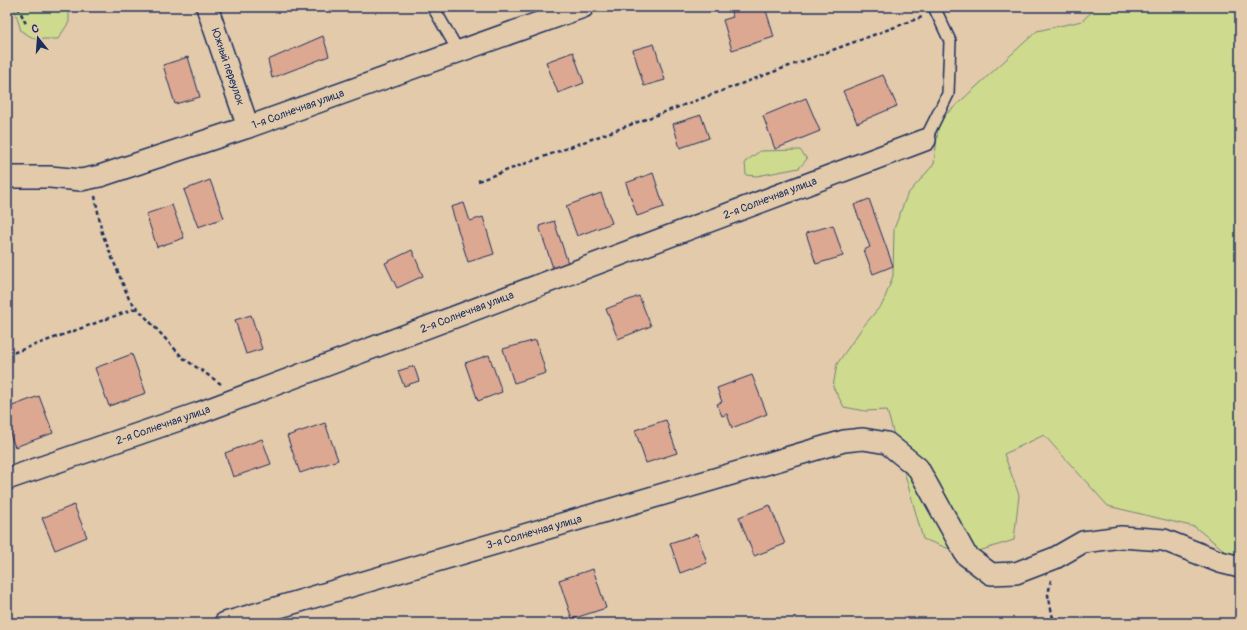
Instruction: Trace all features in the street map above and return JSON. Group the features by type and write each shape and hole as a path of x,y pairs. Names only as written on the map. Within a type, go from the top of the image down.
{"street":[{"name":"Южный переулок","path":"207,7 248,127"},
{"name":"1-я Солнечная улица","path":"7,177 50,177 81,180 92,178 248,127 583,7"},
{"name":"2-я Солнечная улица","path":"7,479 241,397 925,140"},
{"name":"3-я Солнечная улица","path":"225,623 844,442 863,439 887,443 918,468 966,555 991,574 1016,573 1054,558 1083,542 1121,537 1164,540 1220,562 1240,567"}],"lane":[{"path":"433,7 456,46 461,51"},
{"path":"925,140 948,94 950,42 935,10"}],"path":[{"path":"18,7 28,26"},
{"path":"478,181 935,10"},
{"path":"92,178 102,233 129,299 183,358 241,397"},
{"path":"7,355 137,308"},
{"path":"1054,558 1048,595 1054,623"}],"green space":[{"path":"14,7 69,7 69,22 58,39 35,39 21,31"},
{"path":"1097,7 1240,7 1240,552 1230,555 1195,527 1108,506 1044,435 1004,454 1019,495 1014,540 966,555 923,539 887,410 865,411 844,407 833,387 837,364 862,328 883,303 893,276 894,229 907,195 934,164 939,121 1037,31 1082,21"},
{"path":"800,150 807,159 799,168 757,176 746,175 745,162 760,151"}],"building":[{"path":"729,7 765,7 774,37 732,50 723,20 733,17"},
{"path":"323,36 329,56 272,78 268,60"},
{"path":"654,44 665,80 644,86 633,50"},
{"path":"573,52 584,83 558,93 546,62"},
{"path":"188,57 200,97 175,104 163,65"},
{"path":"883,75 897,106 857,123 843,91"},
{"path":"806,98 820,131 775,149 763,116"},
{"path":"701,115 709,138 680,148 673,124"},
{"path":"653,173 664,207 637,216 626,183"},
{"path":"210,180 224,218 198,227 184,190"},
{"path":"601,193 612,223 577,236 566,206"},
{"path":"869,199 893,266 873,274 864,250 870,247 854,205"},
{"path":"464,203 470,221 483,217 494,254 468,262 451,207"},
{"path":"172,205 184,238 157,247 146,214"},
{"path":"554,221 568,263 553,268 539,226"},
{"path":"833,225 843,256 816,264 806,233"},
{"path":"412,250 423,276 397,288 385,263"},
{"path":"639,296 651,326 618,339 606,309"},
{"path":"251,315 262,349 246,354 235,320"},
{"path":"536,340 546,373 514,383 503,349"},
{"path":"132,354 146,393 109,406 95,368"},
{"path":"489,355 502,392 478,401 465,363"},
{"path":"414,366 419,381 404,386 398,371"},
{"path":"752,375 767,414 732,428 727,414 722,416 717,404 722,402 717,388"},
{"path":"39,396 53,433 15,447 7,426 7,408"},
{"path":"666,420 677,453 646,463 635,430"},
{"path":"325,423 338,460 300,473 287,436"},
{"path":"262,439 271,464 233,477 225,453"},
{"path":"74,505 87,537 55,550 42,518"},
{"path":"770,505 785,544 754,556 739,517"},
{"path":"697,534 707,563 680,573 670,543"},
{"path":"593,569 606,608 572,619 559,580"}]}
